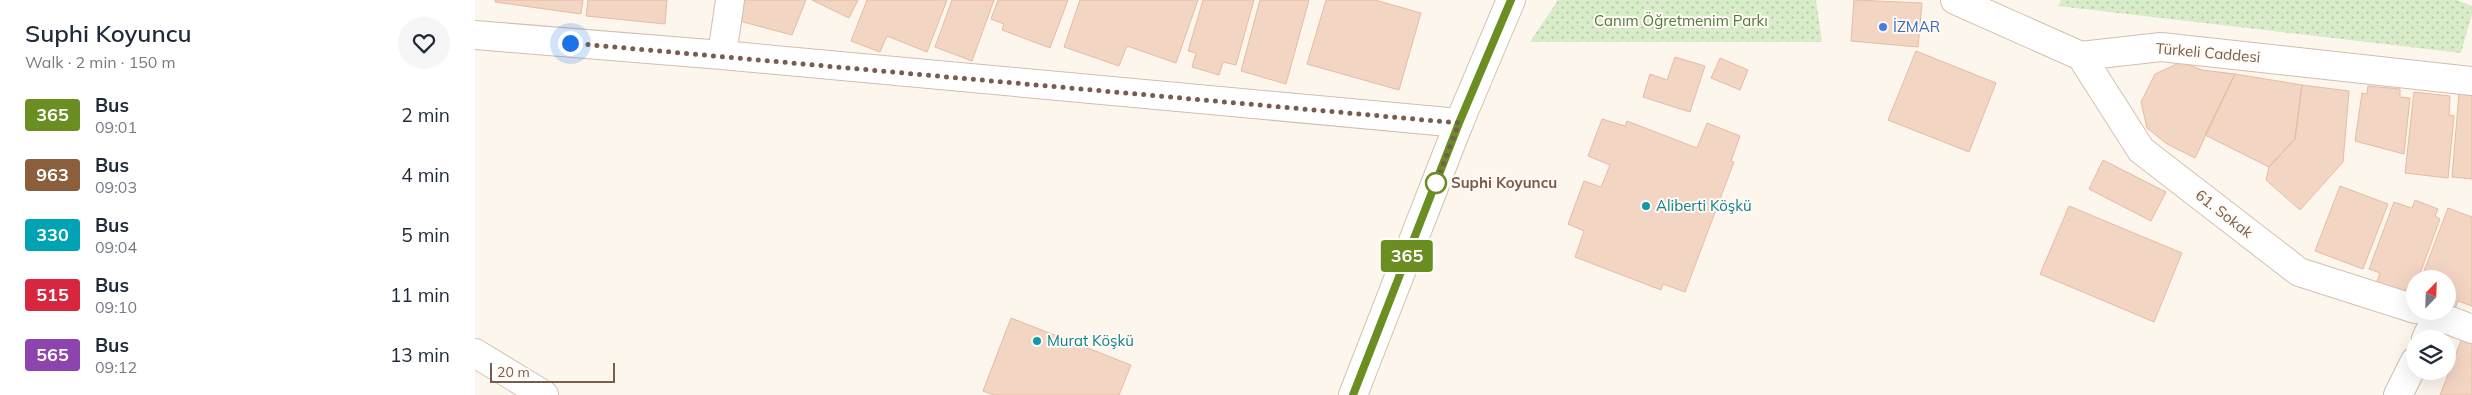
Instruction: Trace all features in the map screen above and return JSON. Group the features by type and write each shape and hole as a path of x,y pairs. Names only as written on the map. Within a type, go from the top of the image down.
{"street":[{"path":"721,55 730,0"},
{"path":"1353,395 1459,123 1511,0"},
{"path":"1955,0 2081,56"},
{"path":"475,36 721,55 1459,123"},
{"name":"Türkeli Caddesi","path":"2081,56 2161,47 2472,82"},
{"name":"61. Sokak","path":"2081,56 2141,150 2299,272 2406,311"},
{"name":"61. Sokak","path":"2434,320 2472,329"},
{"path":"475,353 544,395"},
{"path":"2399,395 2406,380"}],"green space":[{"name":"Canım Öğretmenim Parkı","path":"1558,0 1816,0 1822,42 1530,42"},
{"path":"2061,0 2457,0 2472,6 2472,14 2461,53 2058,6"}],"building":[{"path":"495,0 583,0 581,14 495,2"},
{"path":"588,0 667,0 665,24 586,16"},
{"path":"732,0 806,0 792,35 728,18"},
{"path":"812,0 858,0 849,18"},
{"path":"867,0 947,0 927,52 887,36 880,52 851,41"},
{"path":"952,0 994,0 972,61 935,47"},
{"path":"998,0 1068,0 1050,48 1002,30 1004,24 991,19"},
{"path":"1080,0 1198,0 1176,63 1127,46 1119,66 1064,47"},
{"path":"1203,0 1254,0 1236,65 1223,62 1219,75 1192,67 1196,53 1188,51"},
{"path":"1260,0 1309,0 1286,84 1241,71"},
{"path":"1326,0 1375,0 1421,13 1399,90 1307,64"},
{"path":"1854,0 1922,3 1918,47 1851,41"},
{"path":"1916,51 1996,83 1969,152 1888,120"},
{"path":"1675,57 1705,66 1690,112 1643,97 1650,74 1667,80"},
{"path":"1720,58 1748,70 1740,90 1711,78"},
{"path":"2181,62 2202,70 2235,74 2195,158 2167,144 2147,128 2141,102 2155,74"},
{"path":"2235,74 2302,85 2295,139 2269,167 2205,135"},
{"path":"2302,85 2349,91 2343,162 2300,210 2266,180 2269,167 2295,139"},
{"path":"2368,86 2400,89 2400,97 2410,98 2404,154 2355,141 2362,93 2367,94"},
{"path":"2414,92 2450,96 2449,115 2454,116 2448,178 2405,173"},
{"path":"2459,93 2472,95 2472,179 2452,177"},
{"name":"Aliberti Köşkü","path":"1602,119 1625,126 1627,121 1697,148 1707,123 1740,136 1731,161 1734,162 1685,292 1663,284 1661,290 1575,257 1584,231 1568,224 1584,181 1601,187 1610,165 1588,156"},
{"path":"2103,160 2166,192 2151,221 2089,189"},
{"path":"2340,186 2388,204 2363,269 2315,251"},
{"path":"2415,200 2438,209 2435,216 2440,219 2421,270 2406,270 2406,290 2404,294 2376,284 2380,273 2369,269 2394,202 2412,208"},
{"path":"2069,206 2182,253 2154,322 2040,274"},
{"path":"2448,208 2472,217 2472,306 2458,301 2456,306 2456,270 2424,270"},
{"name":"Murat Köşkü","path":"1011,318 1131,365 1119,395 994,395 983,391"},
{"path":"2464,333 2472,336 2472,395 2440,395 2446,380 2456,380 2456,354"}],"bus line":[{"name":"365","path":"1353,395 1459,123 1511,0"}],"place":[{"name":"İZMAR","path":"1883,27"},
{"name":"Suphi Koyuncu","path":"1436,183"},
{"name":"Aliberti Köşkü","path":"1646,206"},
{"name":"Murat Köşkü","path":"1037,341"}],"route":[{"path":"570,43 1459,123 1436,183"}]}
